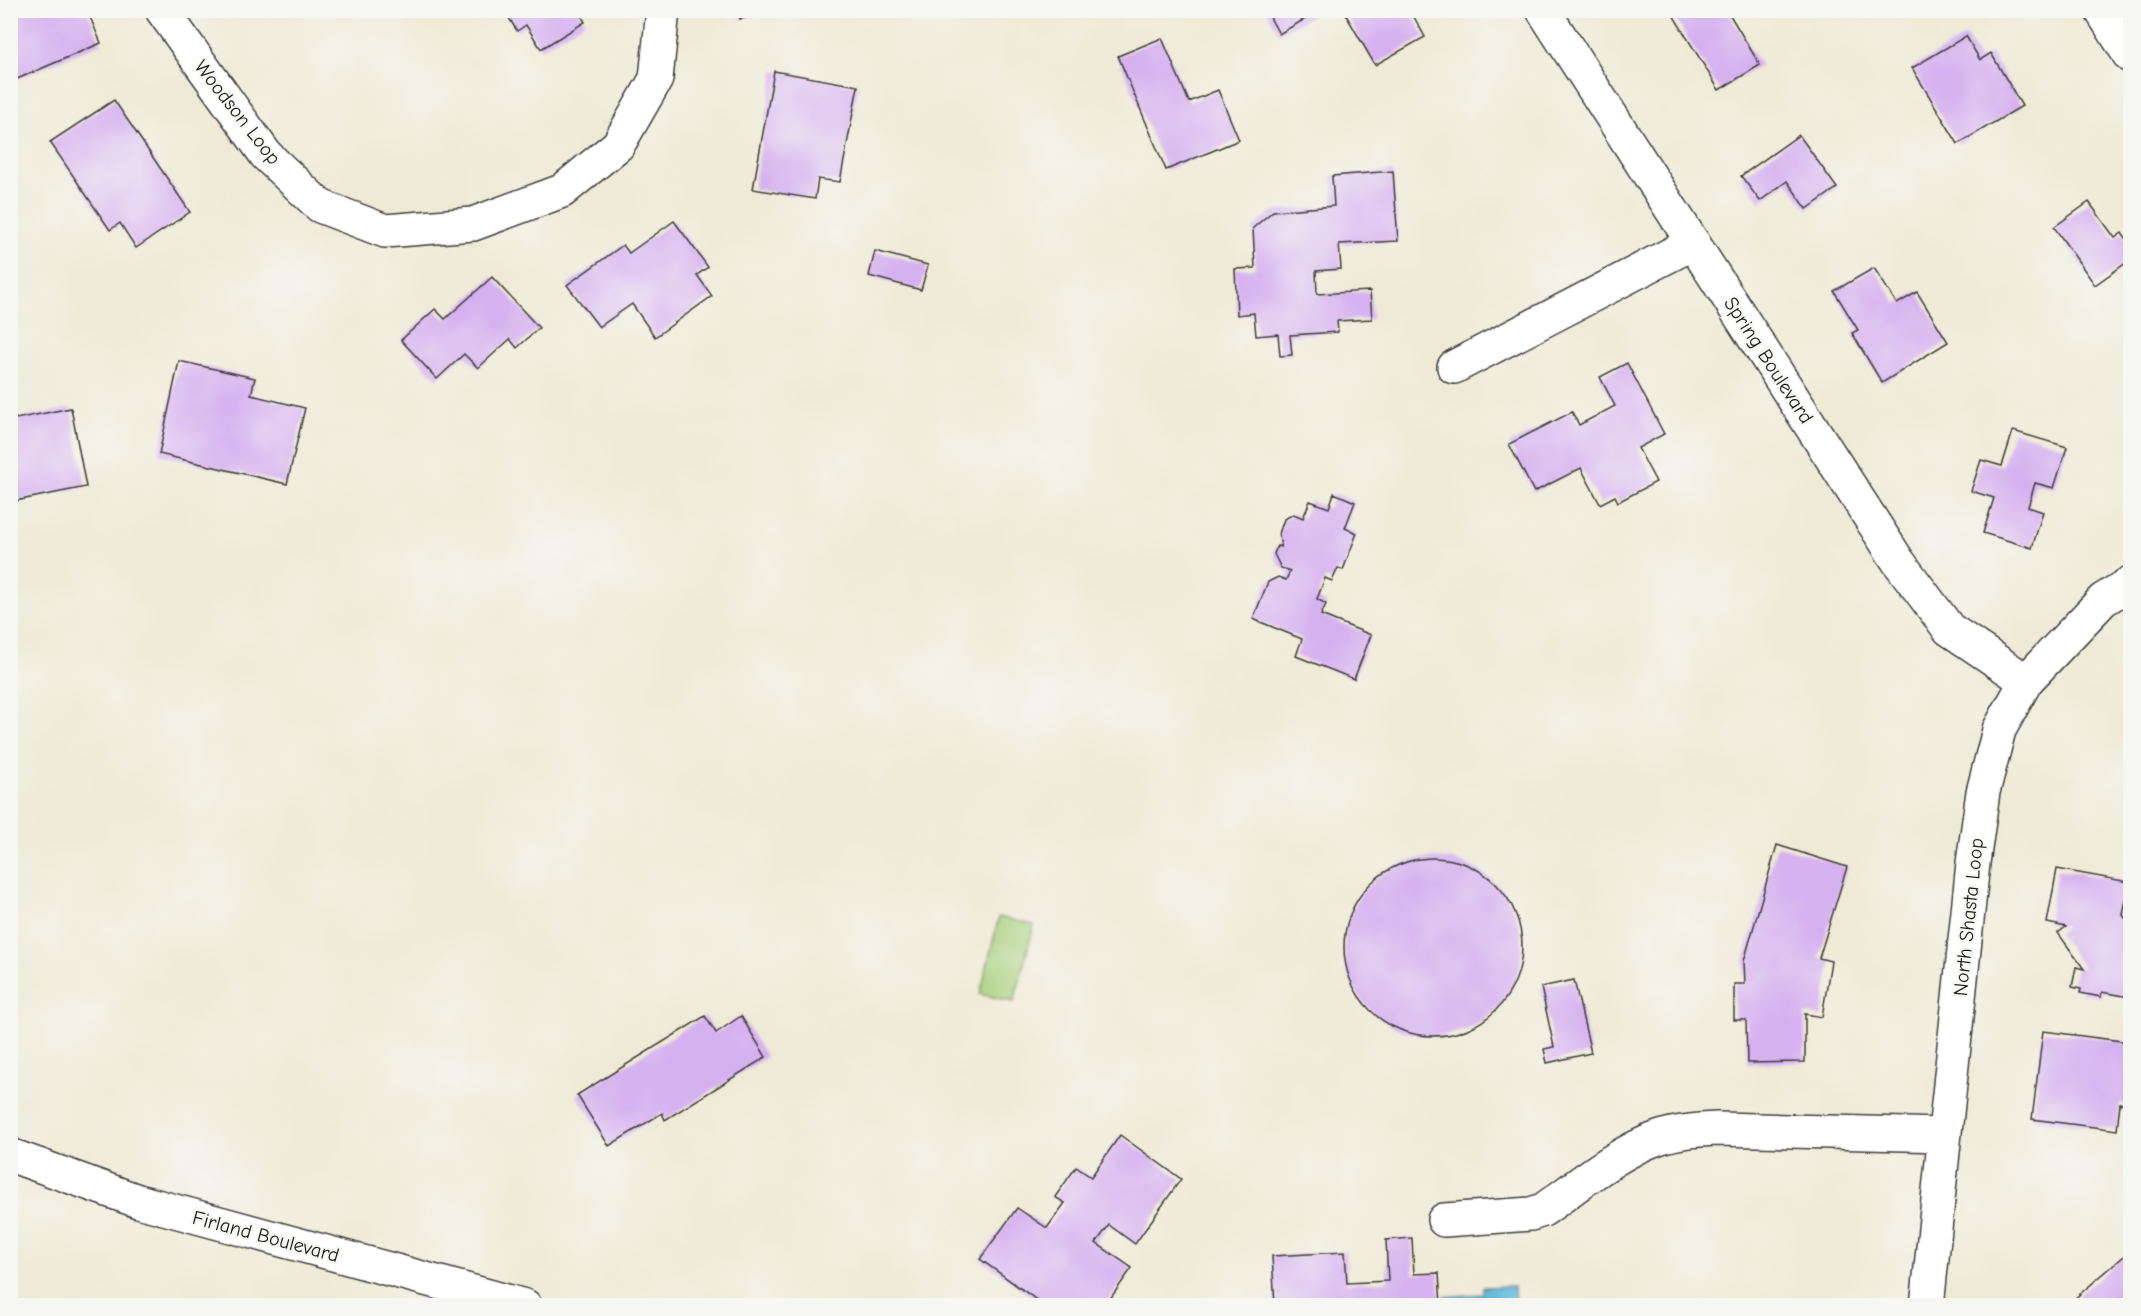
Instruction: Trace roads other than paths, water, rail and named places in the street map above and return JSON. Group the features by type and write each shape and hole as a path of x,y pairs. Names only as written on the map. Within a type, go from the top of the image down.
{"street":[{"name":"Woodson Loop","path":"162,10 266,154 320,206 385,231 472,224 562,191 618,145 656,79 663,10"},
{"name":"Spring Boulevard","path":"1543,10 1898,561 1949,628 2026,681"},
{"path":"2101,10 2130,56"},
{"path":"1454,367 1693,243"},
{"name":"North Shasta Loop","path":"1927,1305 1973,863 1983,792 1999,730 2026,681 2103,600 2130,583"},
{"path":"1444,1220 1531,1214 1543,1209 1621,1155 1659,1138 1689,1131 1718,1129 1944,1136"},
{"name":"Firland Boulevard","path":"10,1155 138,1201 525,1305"}],"water":[{"path":"1514,1286 1515,1305 1445,1305 1444,1297 1483,1294 1483,1287"}]}
